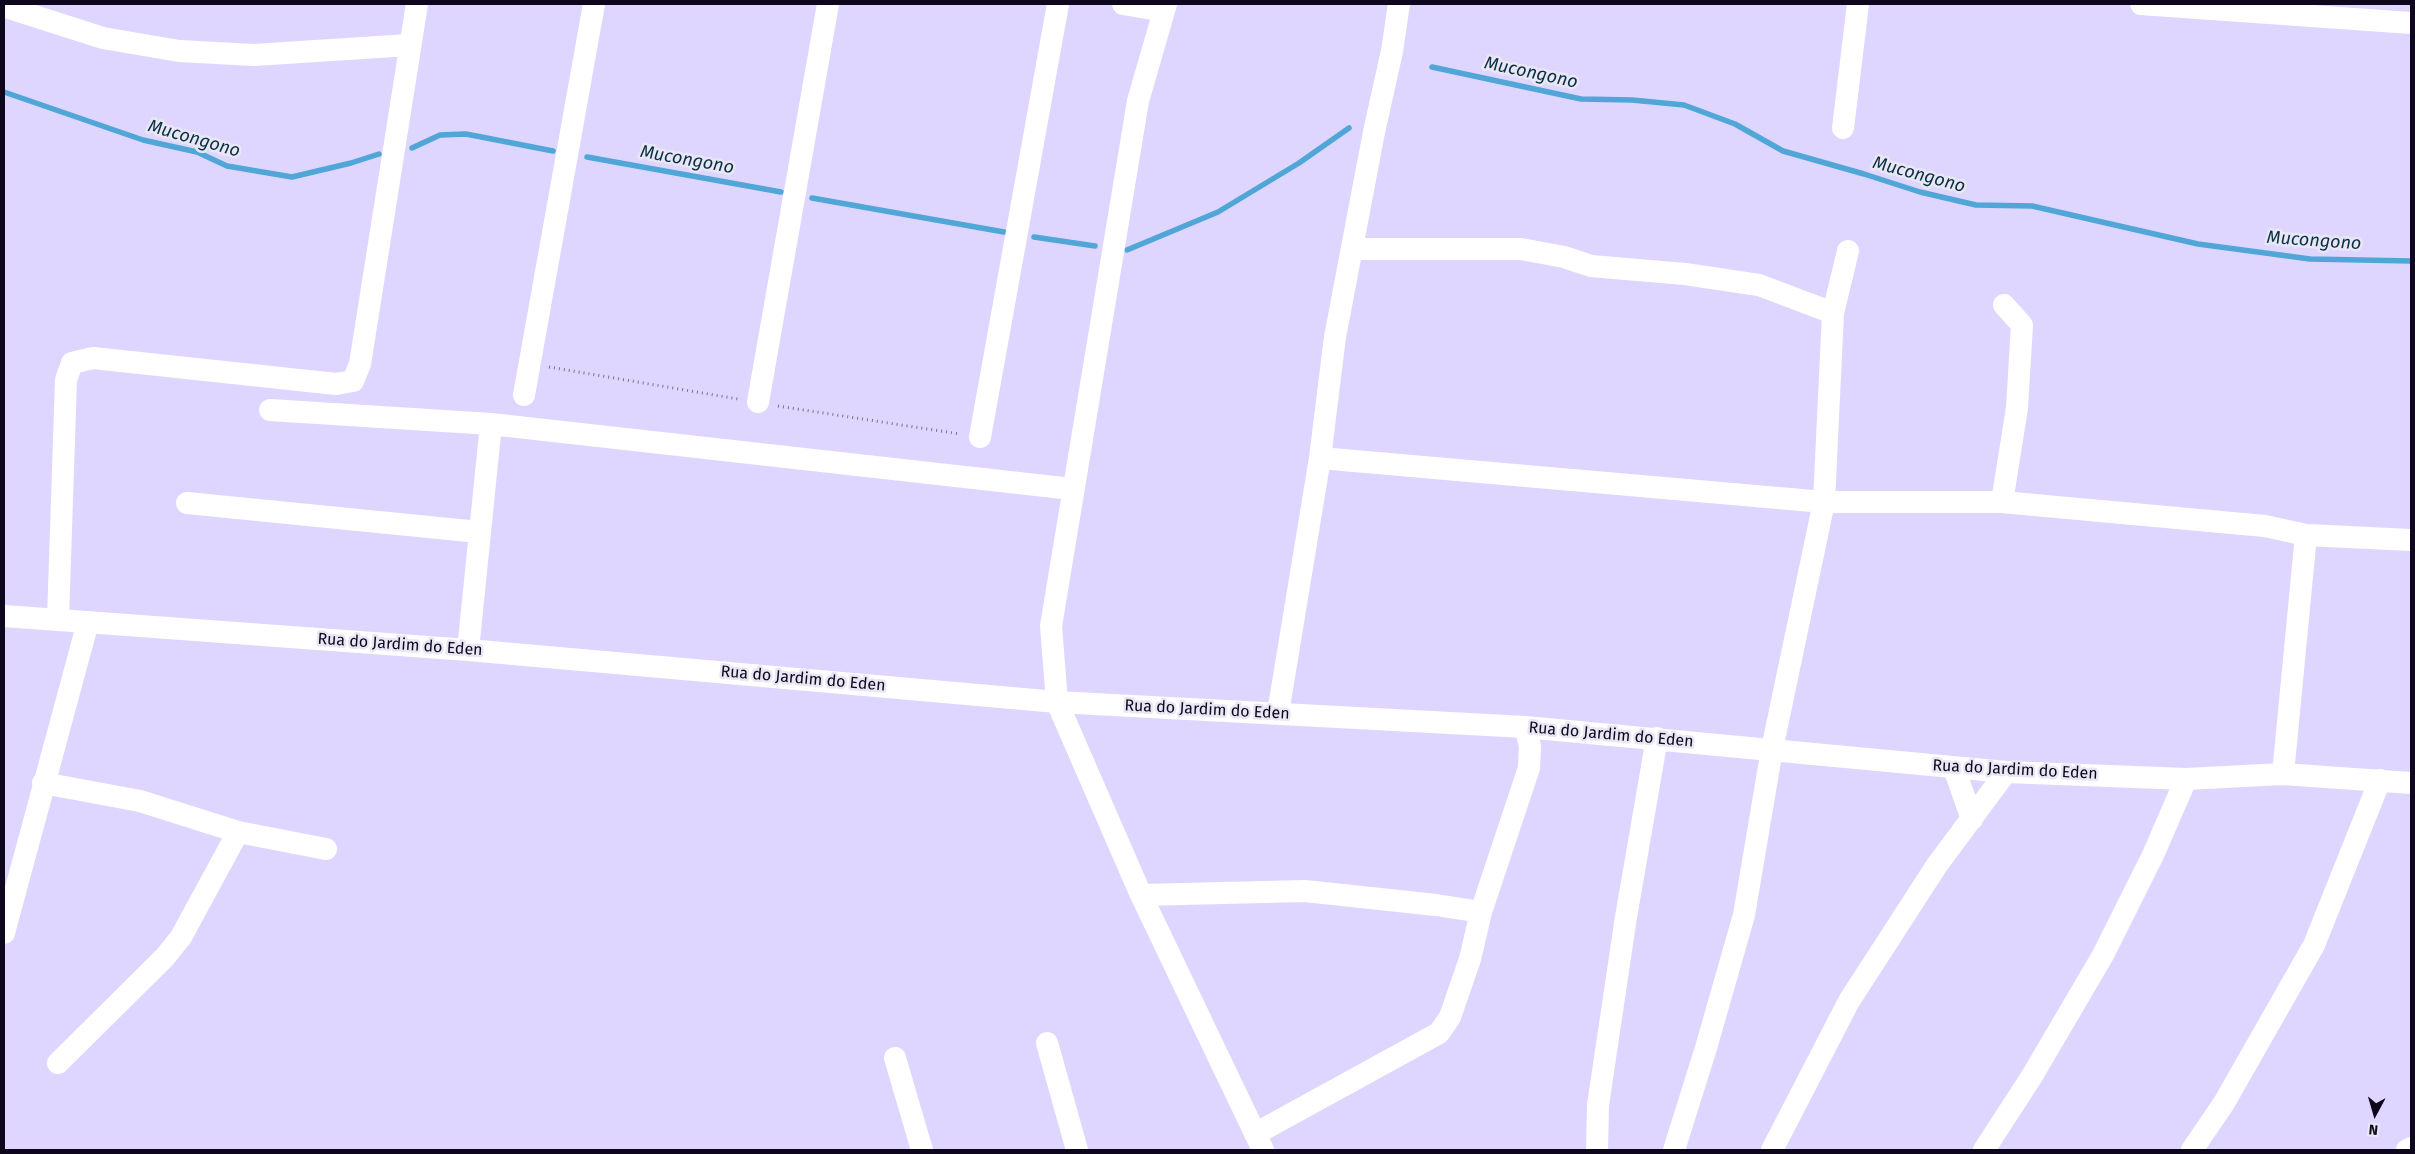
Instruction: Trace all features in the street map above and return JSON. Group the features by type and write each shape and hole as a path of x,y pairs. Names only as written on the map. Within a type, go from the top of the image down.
{"street":[{"path":"58,619 66,380 72,363 93,358 336,384 353,381 360,364 417,4"},
{"path":"524,394 594,4"},
{"path":"758,402 828,4"},
{"path":"980,437 1058,4"},
{"path":"1123,4 1165,7 1138,101 1072,489 1051,626 1057,702 1141,895 1259,1142 1439,1033 1450,1017 1470,959 1481,912 1529,768 1530,746 1525,727"},
{"path":"1278,714 1320,458 1335,337 1392,51 1399,4"},
{"path":"1844,128 1858,4"},
{"path":"2141,4 2411,23"},
{"path":"6,6 103,38 179,51 254,55 409,45"},
{"path":"1352,249 1521,249 1564,257 1591,266 1685,274 1759,285 1833,313"},
{"path":"1674,1150 1706,1048 1744,915 1772,749 1824,502 1833,313 1848,251"},
{"path":"2002,502 2016,408 2022,325 2004,305"},
{"path":"270,410 491,424 1072,489"},
{"path":"468,650 491,424"},
{"path":"1320,458 1824,502 2002,502 2265,526 2306,535 2411,540"},
{"path":"186,503 479,532"},
{"path":"2283,774 2306,535"},
{"name":"Rua do Jardim do Eden","path":"4,616 468,650 1057,702 1525,727 2006,772 2186,779 2283,774 2411,783"},
{"path":"4,933 13,861 43,782 88,622"},
{"path":"1597,1150 1598,1105 1626,917 1657,738"},
{"path":"1954,768 1972,819"},
{"path":"1772,1150 1849,1001 1937,865 2006,772"},
{"path":"1984,1150 2032,1076 2103,955 2153,855 2186,779"},
{"path":"2192,1150 2224,1103 2314,946 2380,780"},
{"path":"43,782 140,801 238,832 326,849"},
{"path":"58,1063 165,957 181,937 238,832"},
{"path":"1141,895 1196,892 1305,891 1436,905 1481,912"},
{"path":"1047,1043 1077,1150"},
{"path":"895,1058 922,1150"},
{"path":"2407,1150 2411,1148"}],"waterway":[{"name":"Mucongono","path":"1432,67 1581,99 1632,100 1684,105 1735,124 1783,151 1920,192 1976,205 2032,206 2198,244 2310,259 2411,261"},
{"name":"Mucongono","path":"4,92 143,140 197,152 227,166 292,177 351,163 379,154"},
{"name":"Mucongono","path":"1127,250 1218,212 1299,163 1349,128"},
{"name":"Mucongono","path":"412,148 440,135 466,134 553,151"},
{"name":"Mucongono","path":"587,157 781,192"},
{"name":"Mucongono","path":"812,198 1004,232"},
{"name":"Mucongono","path":"1034,237 1095,246"}]}
